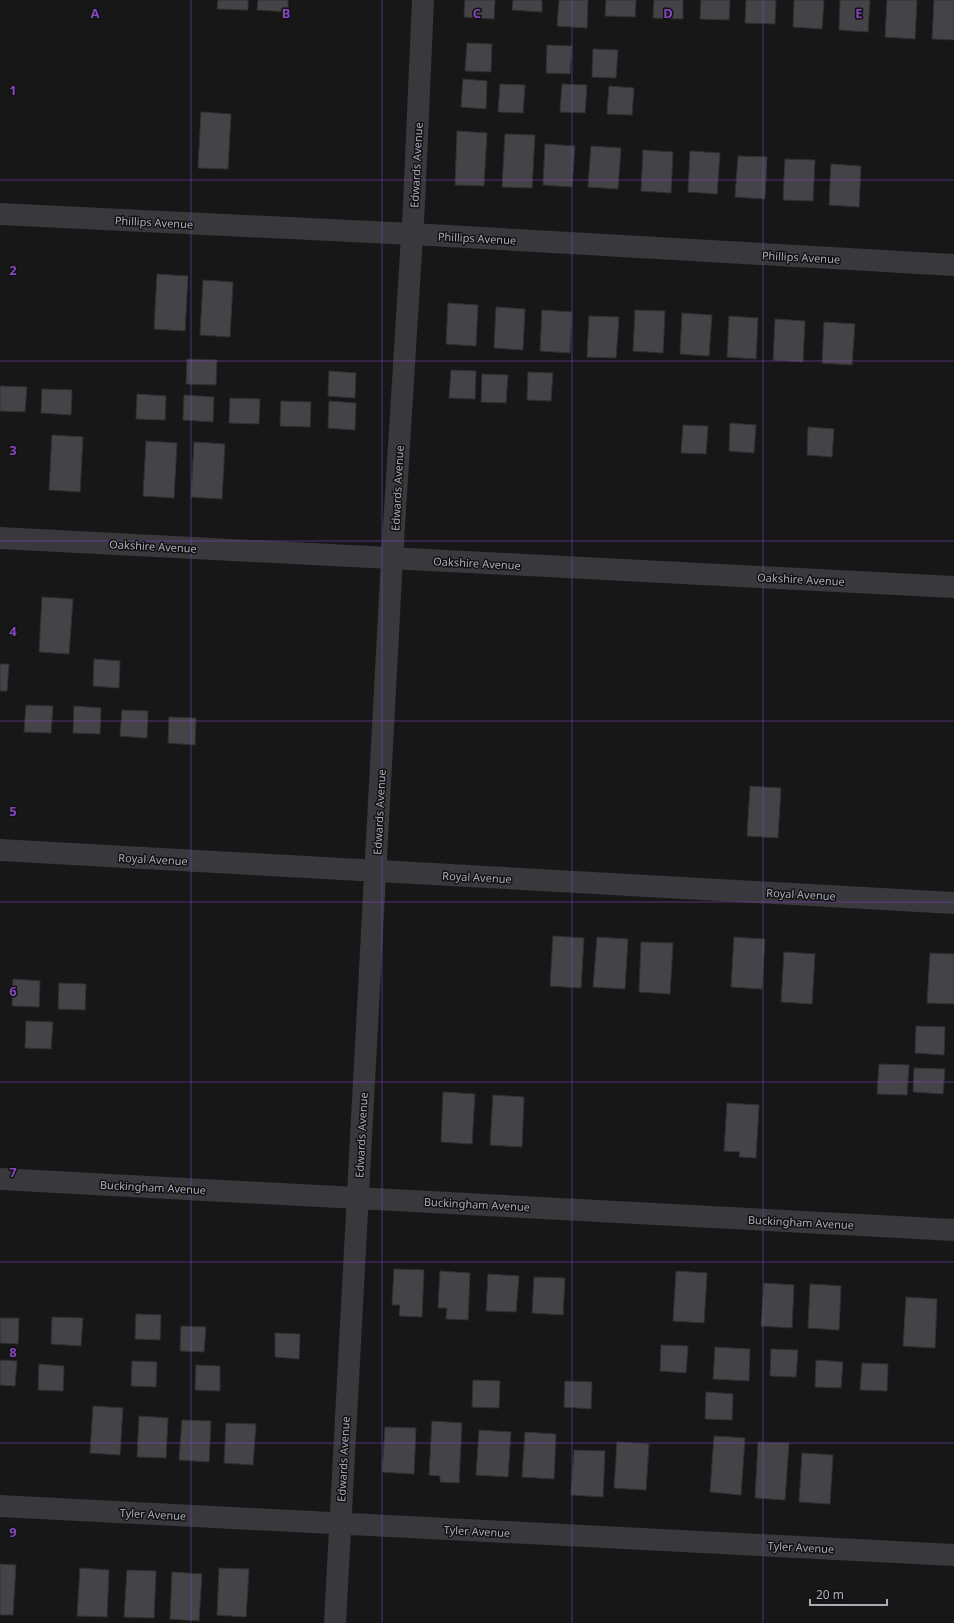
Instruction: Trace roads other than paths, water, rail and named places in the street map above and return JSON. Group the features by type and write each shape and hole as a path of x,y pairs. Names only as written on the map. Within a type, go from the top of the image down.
{"street":[{"name":"Edwards Avenue","path":"335,1623 392,559 412,234 424,0"},
{"name":"Phillips Avenue","path":"0,214 412,234 954,265"},
{"name":"Oakshire Avenue","path":"0,538 954,587"},
{"name":"Royal Avenue","path":"0,850 954,903"},
{"name":"Buckingham Avenue","path":"0,1179 954,1230"},
{"name":"Tyler Avenue","path":"0,1506 954,1555"}]}
